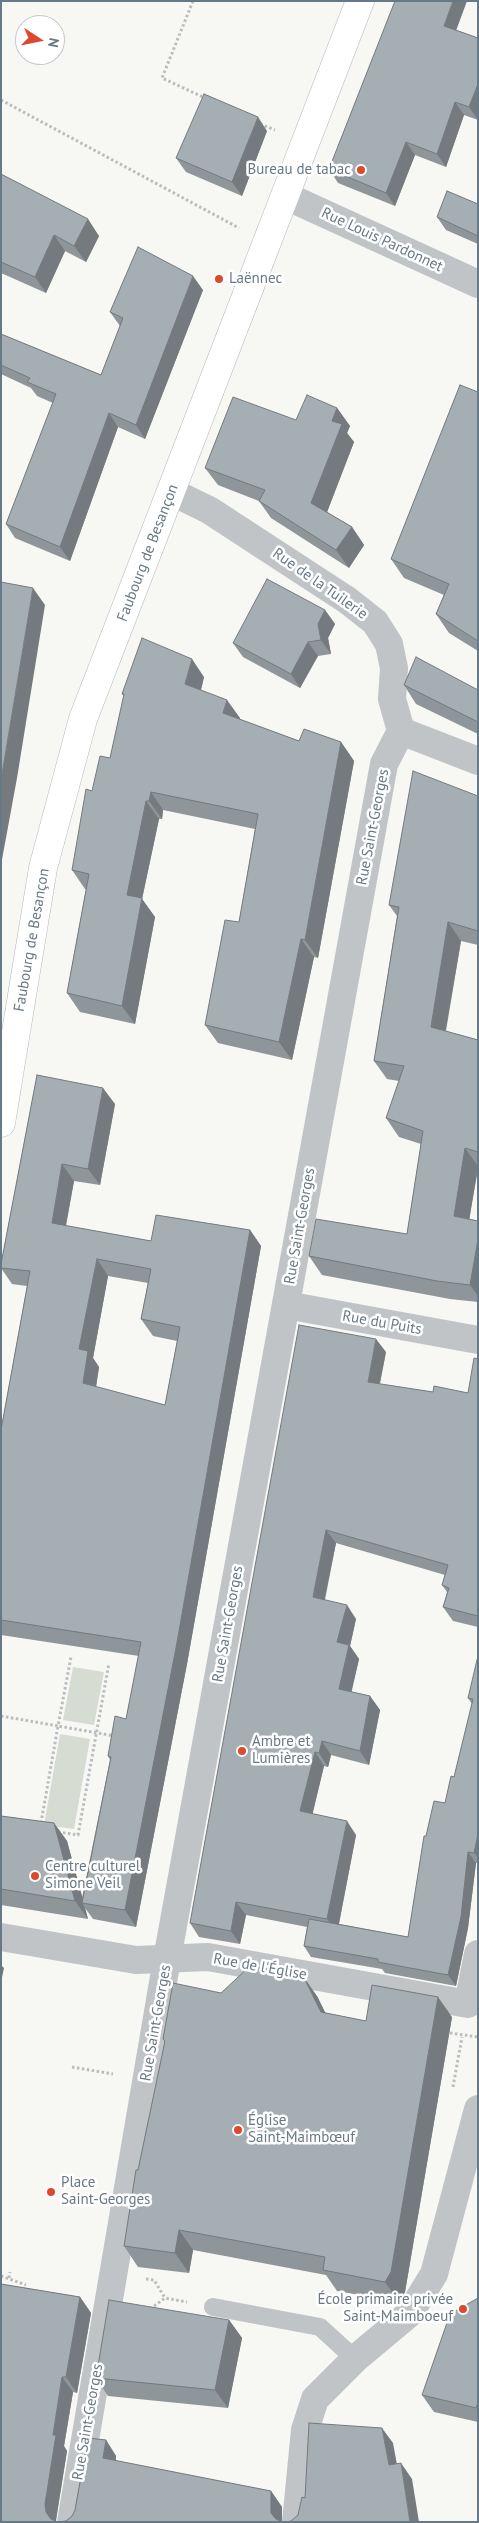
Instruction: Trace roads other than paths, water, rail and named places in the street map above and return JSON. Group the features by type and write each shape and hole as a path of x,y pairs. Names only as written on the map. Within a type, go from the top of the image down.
{"main road":[{"name":"Faubourg de Besançon","path":"1,1124 43,868 83,719 360,1"}],"street":[{"name":"Rue Louis Pardonnet","path":"286,196 478,284"},
{"name":"Rue de la Tuilerie","path":"172,492 209,510 347,600 375,622 389,644 394,668 392,700 401,731"},
{"path":"401,731 478,761"},
{"name":"Rue Saint-Georges","path":"71,2522 167,1959 384,764 401,731"},
{"name":"Rue du Puits","path":"286,1305 478,1340"},
{"name":"Rue de l'Église","path":"1,1937 136,1960 208,1957 468,2004 478,1954"},
{"path":"296,2522 305,2430 315,2398 354,2359 410,2313 434,2274 478,2109"}],"lane":[{"path":"213,2307 320,2327 354,2359"}],"place":[{"name":"Bureau de tabac","path":"361,170"},
{"name":"Laënnec","path":"219,279"},
{"name":"Ambre et Lumières","path":"242,1751"},
{"name":"Centre culturel Simone Veil","path":"35,1876"},
{"name":"Église Saint-Maimbœuf","path":"238,2130"},
{"name":"Place Saint-Georges","path":"51,2192"},
{"name":"École primaire privée Saint-Maimboeuf","path":"463,2309"}]}
